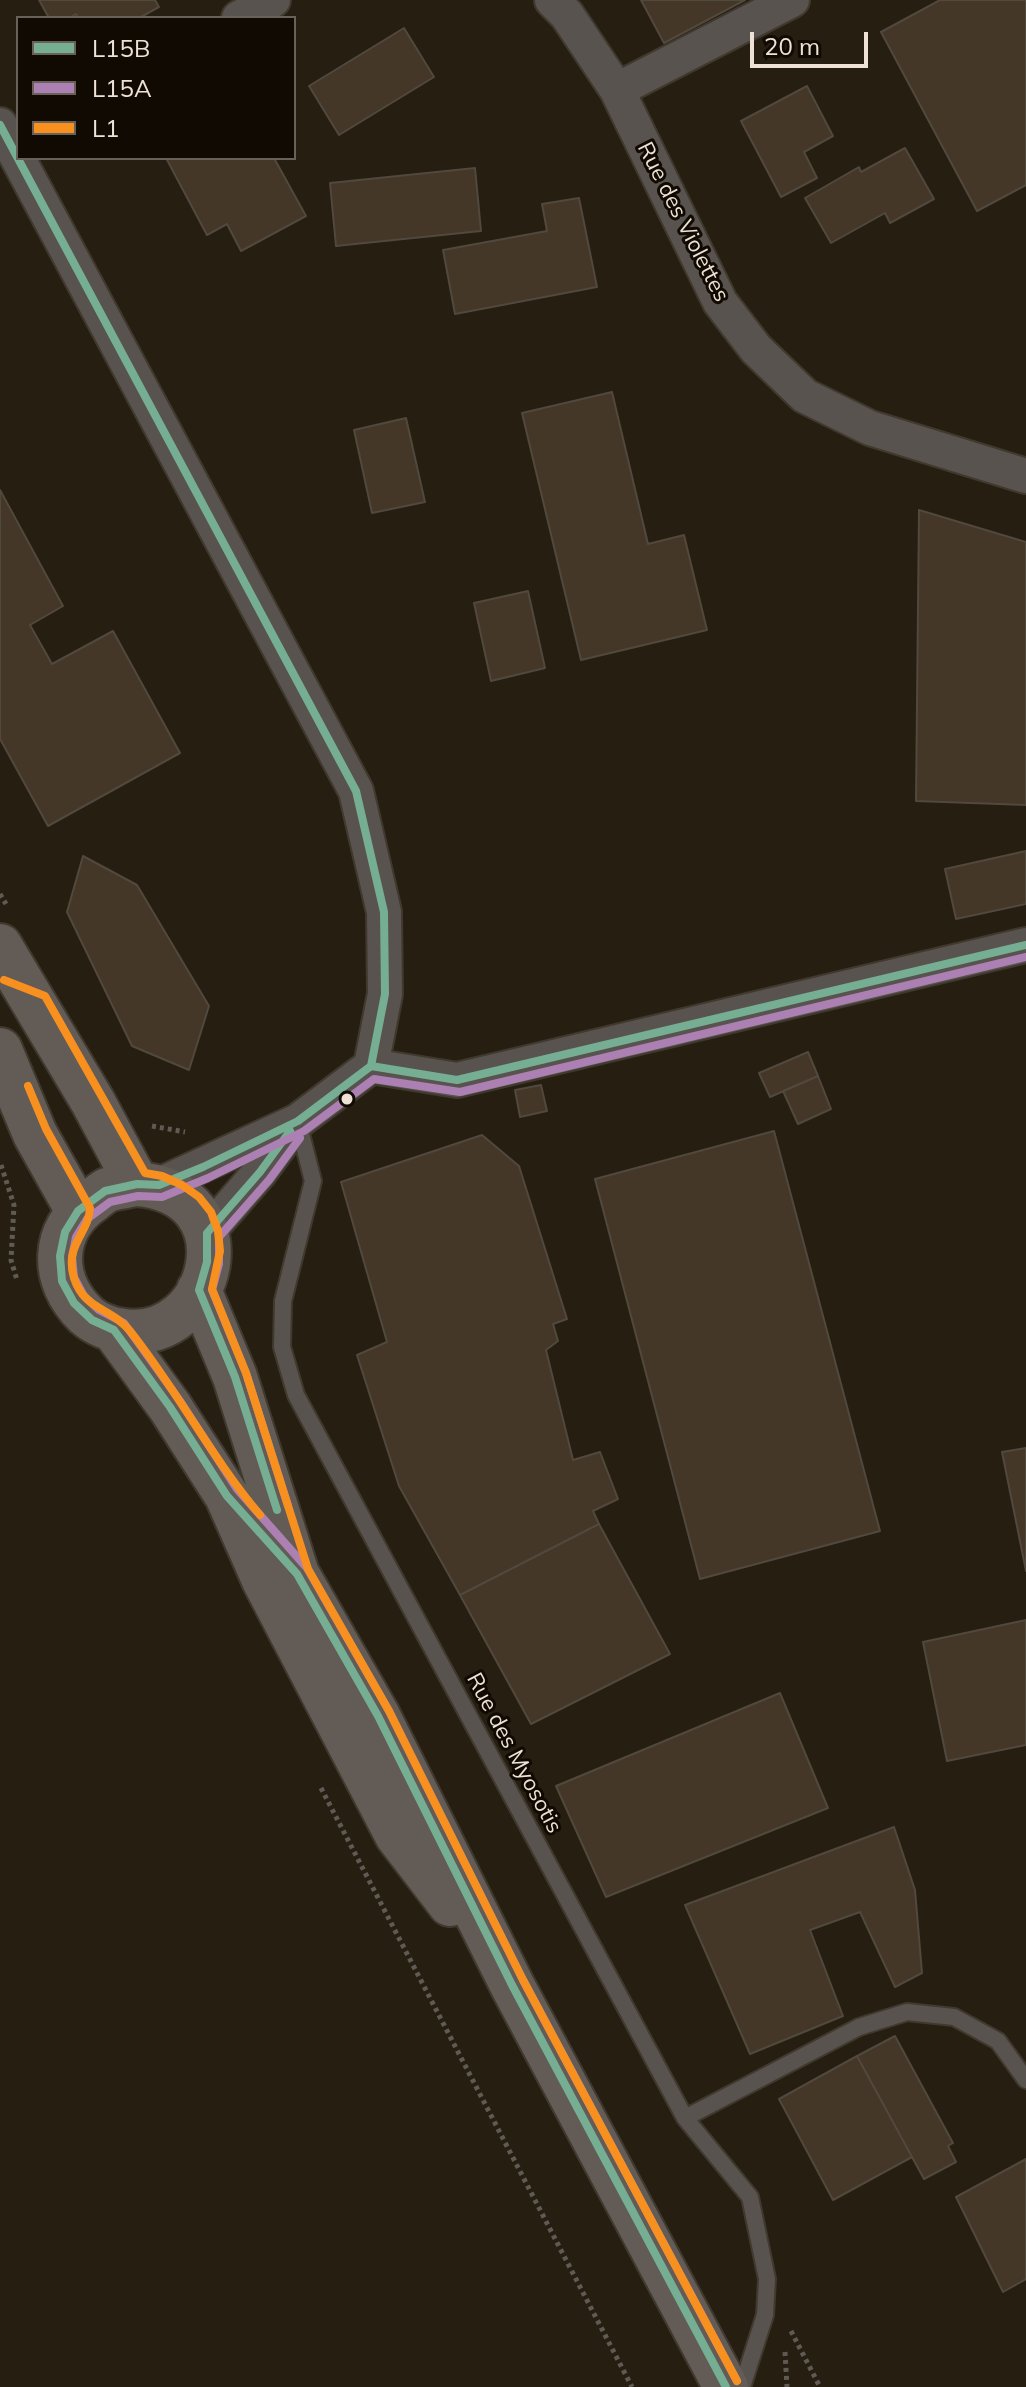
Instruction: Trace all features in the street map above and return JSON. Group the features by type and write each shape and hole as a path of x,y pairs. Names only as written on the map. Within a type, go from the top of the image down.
{"main road":[{"path":"0,946 18,997 148,1184"},
{"path":"0,1050 35,1134 78,1211"},
{"path":"148,1184 179,1194 196,1210 207,1233 207,1271 188,1307 173,1321 144,1331 114,1330 92,1320 74,1303 62,1281 60,1256 65,1232 78,1211 105,1191 148,1184"},
{"path":"199,1290 235,1377 297,1574 378,1716 512,1985 726,2387"},
{"path":"114,1330 170,1407 227,1496 264,1580 397,1835 512,1985"}],"street":[{"path":"243,16 273,0"},
{"name":"Rue des Violettes","path":"552,0 567,15 617,90 720,302 756,349 805,396 870,428 1026,476"},
{"path":"617,90 792,0"},
{"path":"23,160 356,791 384,912 385,994 371,1066 298,1121 148,1184"},
{"path":"371,1066 457,1080 1026,945"},
{"path":"207,1233 260,1172 298,1121"}],"lane":[{"name":"Rue des Myosotis","path":"298,1121 313,1181 283,1301 282,1347 296,1395 685,2118 750,2197 767,2279 765,2315 742,2387"},
{"path":"227,1496 297,1574"},
{"path":"685,2118 859,2027 907,2012 954,2017 998,2041 1026,2080"}],"path":[{"path":"148,1125 189,1132"},
{"path":"0,1161 14,1205 11,1260 18,1284"},
{"path":"318,1781 632,2387"},
{"path":"791,2331 820,2387"}],"building":[{"path":"39,0 155,0 159,7 143,16 48,16"},
{"path":"641,0 745,0 664,43"},
{"path":"940,0 1026,0 1026,185 977,211 881,32"},
{"path":"404,28 434,77 339,135 309,86"},
{"path":"807,86 833,136 804,152 817,178 781,197 741,121"},
{"path":"905,148 934,199 890,223 885,213 831,243 805,198 859,167 861,172"},
{"path":"167,160 275,160 306,216 241,251 227,224 207,235"},
{"path":"475,168 481,231 336,246 330,183"},
{"path":"579,198 597,287 455,314 443,250 547,231 542,204"},
{"path":"612,392 648,544 684,535 707,630 581,660 522,413"},
{"path":"406,418 425,502 372,513 354,430"},
{"path":"0,490 63,606 30,625 52,664 113,631 180,753 48,826 0,739"},
{"path":"919,510 1026,542 1026,805 916,801"},
{"path":"528,591 545,668 491,681 474,603"},
{"path":"1026,851 1026,904 956,919 945,869"},
{"path":"83,856 137,885 209,1006 189,1070 132,1046 67,912"},
{"path":"808,1052 818,1076 770,1097 759,1073"},
{"path":"818,1076 831,1109 798,1124 783,1091"},
{"path":"541,1085 547,1111 520,1117 515,1090"},
{"path":"774,1131 880,1531 700,1579 595,1179"},
{"path":"482,1135 519,1166 567,1319 553,1324 558,1341 546,1350 573,1460 600,1452 618,1499 593,1511 599,1524 460,1595 399,1486 357,1355 387,1342 341,1182"},
{"path":"1026,1448 1026,1571 1002,1452"},
{"path":"599,1524 670,1654 531,1724 460,1595"},
{"path":"1026,1620 1026,1745 947,1761 923,1642"},
{"path":"780,1693 828,1808 606,1897 556,1786"},
{"path":"894,1827 915,1890 922,1973 895,1987 860,1912 810,1930 843,2016 750,2054 685,1905"},
{"path":"895,2036 953,2143 948,2146 956,2162 924,2179 857,2056"},
{"path":"857,2056 912,2157 833,2200 779,2099"},
{"path":"1026,2159 1026,2279 1003,2292 956,2197"}],"transit line":[{"name":"L15B","path":"0,125 16,155"},
{"name":"L15B","path":"19,160 356,791 384,912 385,994 371,1066"},
{"name":"L15B","path":"726,2387 512,1985 378,1716 297,1574 227,1496 170,1407 114,1330 92,1320 74,1303 62,1281 60,1256 65,1232 78,1211 105,1191 137,1184 159,1185 203,1167 298,1121 371,1066 457,1080 1026,945"},
{"name":"L15A","path":"737,2381 523,1980 389,1711 307,1568 237,1489 180,1401 124,1323 99,1310 84,1296 74,1277 72,1257 76,1237 87,1219 110,1202 138,1196 162,1197 208,1178 304,1131 374,1079 460,1092 1026,957"},
{"name":"L1","path":"4,980 45,996 145,1173 182,1185 199,1197 211,1212 218,1231 220,1251 212,1289 246,1373 308,1569 389,1711 523,1980 737,2381"},
{"name":"L1","path":"28,1086 46,1129 90,1208 72,1257 74,1278 79,1289 91,1303 123,1323 130,1331 260,1515"},
{"name":"L15B","path":"277,1510 235,1377 199,1290 207,1262 207,1233 260,1172 290,1131"},
{"name":"L15A","path":"288,1506 246,1373 212,1290 219,1264 219,1237 269,1180 300,1138"}]}
